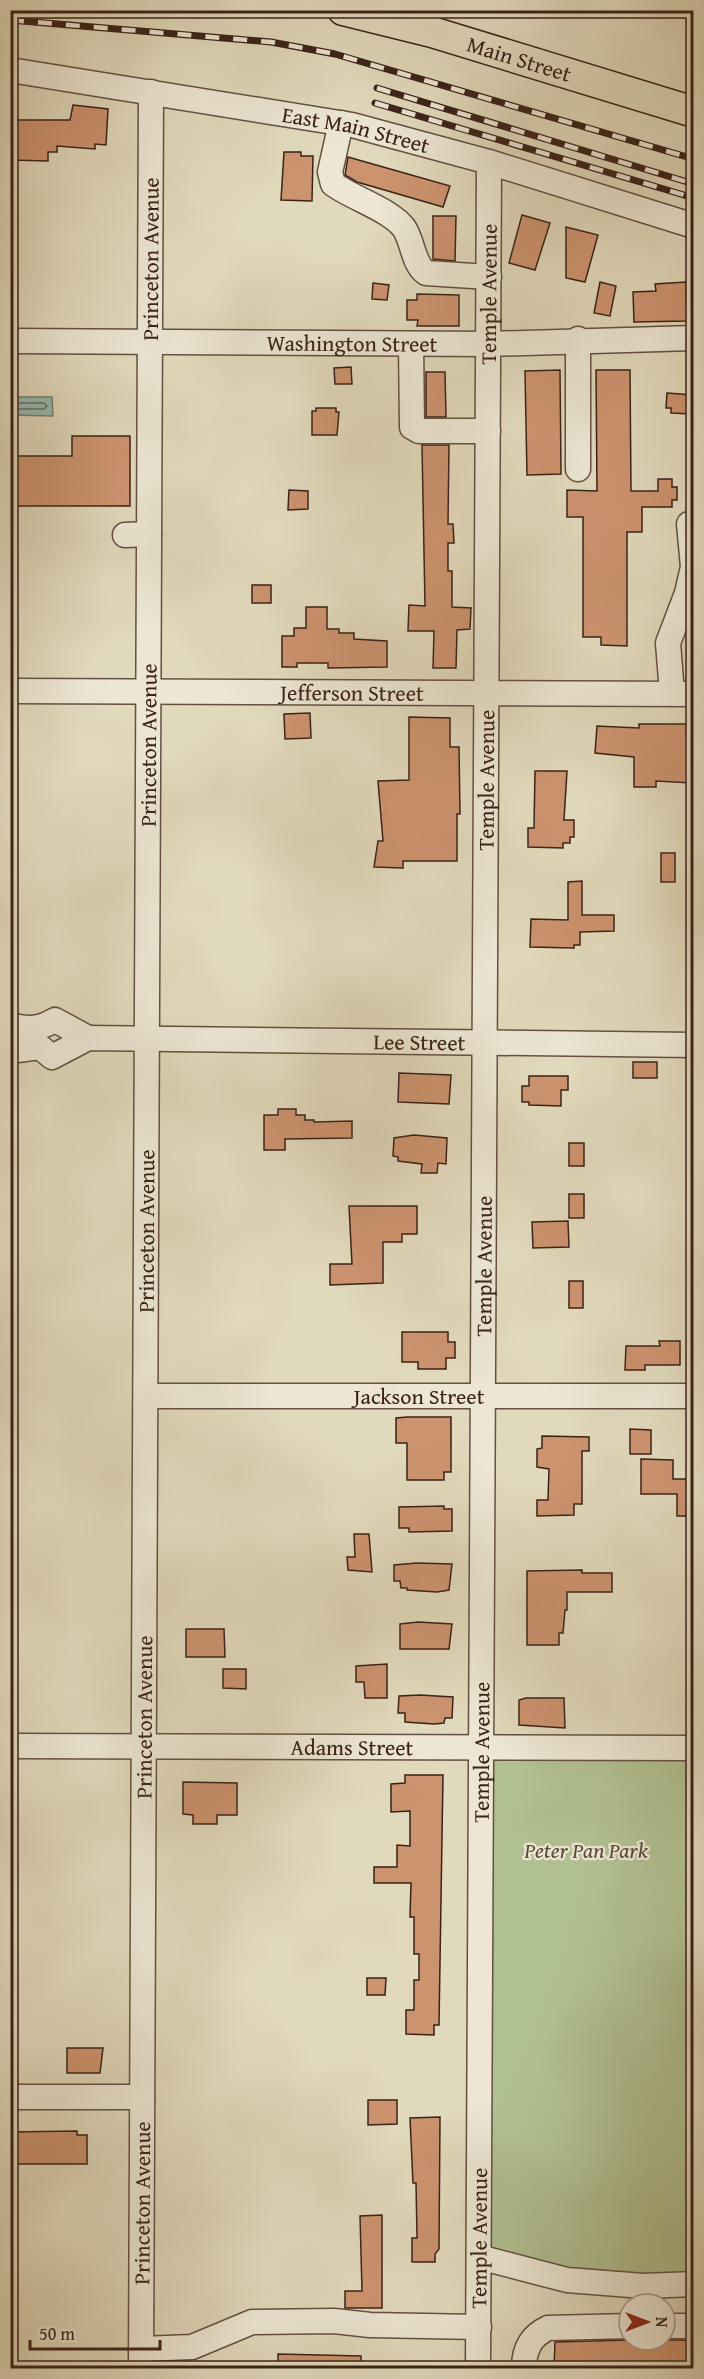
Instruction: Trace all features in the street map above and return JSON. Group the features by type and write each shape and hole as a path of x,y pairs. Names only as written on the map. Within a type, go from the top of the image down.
{"main road":[{"name":"Main Street","path":"343,10 432,32 693,112"}],"street":[{"name":"East Main Street","path":"10,70 340,123 489,162 693,225"},
{"name":"Princeton Avenue","path":"141,2359 151,92"},
{"path":"340,123 330,172 333,184 402,226 413,244 419,266 426,273 489,277"},
{"name":"Temple Avenue","path":"478,2368 489,162"},
{"name":"Washington Street","path":"10,341 488,344 578,339 693,338"},
{"path":"578,339 578,469"},
{"path":"411,344 411,426 419,431 488,431"},
{"path":"683,694 669,643 687,593 693,567 691,523"},
{"path":"125,535 149,534"},
{"name":"Jefferson Street","path":"10,691 683,694"},
{"path":"10,1025 20,1028 42,1028 55,1020 88,1038"},
{"path":"10,1051 40,1047 52,1057 88,1038"},
{"name":"Lee Street","path":"88,1038 693,1045"},
{"name":"Jackson Street","path":"146,1395 693,1396"},
{"name":"Adams Street","path":"10,1746 693,1748"},
{"path":"10,2097 142,2097"},
{"path":"479,2257 567,2280 644,2286 693,2283"},
{"path":"141,2359 192,2346 252,2322 334,2321 370,2325 479,2327"},
{"path":"524,2368 527,2345 539,2332 548,2328 617,2326"},
{"path":"677,2326 693,2326"}],"green space":[{"name":"Peter Pan Park","path":"693,1742 693,2277 566,2273 490,2259 476,1743"}],"water":[{"path":"13,397 52,397 53,416 13,415"}],"building":[{"path":"73,105 108,109 106,145 95,144 95,149 57,146 57,152 48,152 48,161 10,160 10,120 70,120"},
{"path":"284,152 301,152 301,156 313,156 312,201 281,200"},
{"path":"348,157 450,186 443,207 357,182 345,175"},
{"path":"522,215 550,223 535,270 509,263"},
{"path":"433,216 456,216 455,261 433,259"},
{"path":"566,227 598,235 585,282 566,278"},
{"path":"600,282 616,286 610,316 594,313"},
{"path":"686,282 687,321 634,322 633,292 656,291 655,284"},
{"path":"373,283 389,285 387,300 372,299"},
{"path":"417,294 459,295 459,326 417,326 418,320 407,320 407,300 417,300"},
{"path":"351,367 352,384 335,384 334,368"},
{"path":"560,370 561,474 527,475 525,371"},
{"path":"596,370 630,370 631,491 658,491 658,479 672,479 672,487 677,487 677,500 672,500 672,507 642,507 642,532 627,532 627,646 601,645 601,637 583,637 583,517 567,517 567,490 597,491"},
{"path":"426,372 445,372 446,417 426,417"},
{"path":"667,393 693,395 692,414 671,413 671,408 666,408"},
{"path":"316,408 336,408 336,412 339,412 337,435 312,435 312,411 316,411"},
{"path":"72,436 130,436 130,506 10,506 10,456 72,456"},
{"path":"422,445 449,445 448,524 453,524 454,543 448,543 448,571 452,571 452,607 471,608 470,629 457,630 456,668 433,668 434,631 408,631 409,605 425,606"},
{"path":"289,490 308,491 308,509 288,510"},
{"path":"252,585 271,585 271,603 252,603"},
{"path":"306,607 327,607 327,629 339,629 339,633 354,633 354,639 387,641 387,667 328,668 328,663 297,663 297,667 282,667 282,636 294,636 294,628 306,628"},
{"path":"310,713 311,738 285,739 284,714"},
{"path":"409,717 450,718 450,747 459,747 460,814 457,814 457,861 403,861 403,868 374,867 378,841 383,841 378,781 409,780"},
{"path":"639,724 687,724 686,732 693,732 692,783 656,781 656,787 634,787 634,757 595,753 597,726 639,728"},
{"path":"535,771 567,771 564,820 574,820 574,837 570,837 570,843 563,843 563,848 528,847 528,828 534,828"},
{"path":"661,853 675,853 675,882 661,882"},
{"path":"582,881 582,915 614,915 614,931 580,932 580,945 574,945 574,948 530,947 531,919 568,920 568,882"},
{"path":"633,1062 657,1062 657,1078 633,1078"},
{"path":"399,1073 451,1075 449,1104 398,1102"},
{"path":"529,1076 568,1076 568,1090 561,1090 561,1106 529,1105 529,1102 522,1102 522,1086 529,1086"},
{"path":"278,1109 296,1109 296,1115 305,1115 305,1120 314,1120 314,1122 352,1121 352,1138 285,1139 285,1150 264,1150 264,1115 278,1115"},
{"path":"414,1135 447,1138 446,1164 438,1163 437,1173 421,1173 422,1164 398,1161 398,1157 393,1156 394,1138"},
{"path":"569,1143 584,1143 584,1166 569,1166"},
{"path":"569,1194 584,1194 584,1218 569,1218"},
{"path":"349,1206 417,1206 417,1234 402,1234 402,1242 383,1242 383,1283 330,1285 330,1264 352,1264"},
{"path":"568,1221 569,1247 533,1248 532,1222"},
{"path":"569,1281 583,1281 583,1308 569,1308"},
{"path":"402,1332 448,1332 448,1342 455,1342 455,1358 446,1358 446,1369 418,1369 418,1362 402,1362"},
{"path":"659,1341 680,1341 680,1365 645,1365 645,1370 625,1370 626,1346 660,1346"},
{"path":"451,1417 451,1472 444,1472 444,1480 407,1480 407,1443 396,1443 396,1418"},
{"path":"630,1429 651,1430 651,1454 630,1454"},
{"path":"542,1436 589,1437 589,1451 582,1451 582,1504 574,1504 574,1515 537,1516 537,1500 548,1500 549,1469 537,1467 537,1449 542,1448"},
{"path":"641,1459 673,1460 673,1479 693,1479 693,1516 677,1516 677,1494 641,1494"},
{"path":"444,1506 444,1509 452,1509 452,1531 409,1532 409,1528 399,1528 399,1507"},
{"path":"354,1534 369,1534 372,1572 348,1570 347,1557 355,1557"},
{"path":"452,1564 449,1590 437,1592 401,1588 400,1581 394,1581 394,1565"},
{"path":"582,1570 582,1573 612,1573 612,1592 567,1592 567,1610 565,1610 563,1633 559,1633 559,1645 527,1645 527,1571"},
{"path":"418,1622 452,1624 449,1649 400,1649 400,1624"},
{"path":"186,1629 224,1629 225,1657 186,1657"},
{"path":"387,1664 387,1698 365,1698 364,1682 356,1682 356,1666"},
{"path":"223,1669 246,1669 246,1689 223,1688"},
{"path":"399,1696 453,1697 452,1718 445,1718 444,1723 434,1724 405,1722 405,1713 398,1713"},
{"path":"564,1698 565,1728 519,1725 519,1700"},
{"path":"405,1775 443,1775 439,2025 434,2025 434,2035 406,2034 406,2010 414,2010 414,1980 419,1980 419,1954 414,1954 414,1917 410,1917 411,1883 374,1883 374,1867 397,1867 397,1845 410,1846 410,1811 391,1812 391,1784 405,1783"},
{"path":"183,1782 237,1783 237,1815 217,1815 217,1824 193,1824 193,1815 183,1814"},
{"path":"367,1978 386,1978 385,1995 367,1995"},
{"path":"67,2048 103,2048 100,2073 67,2073"},
{"path":"368,2100 397,2100 397,2124 368,2125"},
{"path":"440,2117 439,2249 435,2254 435,2262 412,2262 412,2238 417,2238 416,2183 413,2183 410,2118"},
{"path":"77,2131 77,2135 87,2135 87,2164 10,2164 10,2132"},
{"path":"382,2215 382,2308 345,2308 345,2291 362,2291 360,2216"},
{"path":"617,2340 617,2352 677,2352 677,2340 693,2340 693,2368 554,2368 555,2342"},
{"path":"278,2354 361,2356 361,2368 278,2368"}],"railway":[{"path":"10,20 271,42 335,54 694,159"},
{"path":"377,88 694,184"},
{"path":"375,103 694,198"}]}
